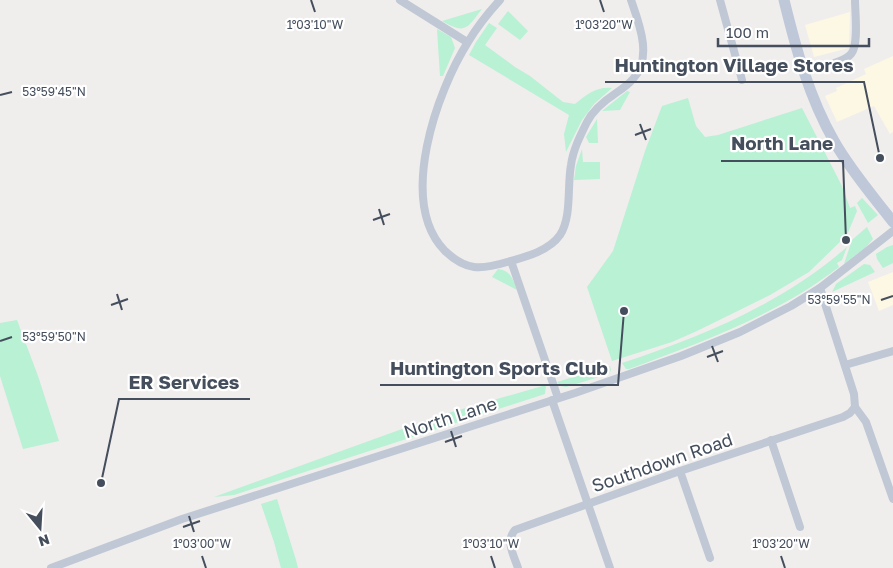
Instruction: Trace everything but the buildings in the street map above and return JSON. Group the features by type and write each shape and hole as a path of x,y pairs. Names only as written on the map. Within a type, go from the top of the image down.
{"street":[{"path":"400,0 467,42"},
{"path":"500,0 467,42 449,78 429,139 424,177 425,210 428,225 435,238 444,249 460,262 479,268 491,267 546,248 561,233 565,223 571,163 577,143 588,119 596,109 634,79 638,72 643,50 634,1"},
{"path":"720,0 742,80"},
{"path":"784,0 803,71 834,142 864,186 893,222"},
{"path":"803,71 844,59 852,53 855,46 855,0"},
{"name":"North Lane","path":"51,568 217,508 555,399 681,356 740,332 783,311 820,288 893,231"},
{"path":"511,261 610,568"},
{"path":"820,288 854,394 855,407 866,422 893,499"},
{"path":"845,365 893,351"},
{"name":"Southdown Road","path":"518,568 510,541 511,535 515,530 680,470 843,417 855,407"},
{"path":"771,440 800,527"},
{"path":"680,470 710,558"}],"shaded area":[{"path":"850,12 849,48 814,57 805,25"},
{"path":"893,56 893,132 890,134 874,106 837,122 825,96 837,91 836,88 866,74 864,69"},
{"path":"893,272 893,305 879,311 868,282"}],"green space":[{"path":"482,9 473,21 465,27 456,28 442,21"},
{"path":"508,11 528,31 520,40 498,24"},
{"path":"489,23 497,28 485,45 530,76 563,102 575,104 588,94 601,88 612,88 594,104 582,120 566,152 564,134 569,115 469,55"},
{"path":"437,29 451,37 455,48 443,76 440,76"},
{"path":"627,91 630,92 620,110 602,111"},
{"path":"688,98 696,126 705,137 718,135 802,108 842,186 850,208 855,206 857,211 847,235 809,272 770,295 697,331 672,342 612,361 587,287 613,251 645,151 662,106"},
{"path":"597,119 598,143 589,143 586,137"},
{"path":"582,149 583,162 600,162 600,179 574,180 576,166"},
{"path":"862,198 878,215 868,223 857,203"},
{"path":"867,227 873,239 844,264 852,240"},
{"path":"893,245 893,263 883,268 876,254"},
{"path":"847,247 842,260 837,263 839,267 815,284 765,313 711,338 629,369 626,369 622,363 682,342 740,316 796,285"},
{"path":"864,264 870,265 875,272 832,292 836,284"},
{"path":"498,269 508,273 517,290 492,277"},
{"path":"17,320 59,441 23,449 0,376 0,323"},
{"path":"610,366 609,374 566,387 561,386 557,382"},
{"path":"546,385 545,394 234,495 214,497 438,416"},
{"path":"277,499 298,568 281,568 261,504"}],"place":[{"name":"Huntington Village Stores","path":"880,158"},
{"name":"North Lane","path":"846,240"},
{"name":"Huntington Sports Club","path":"624,311"},
{"name":"ER Services","path":"101,483"}]}
